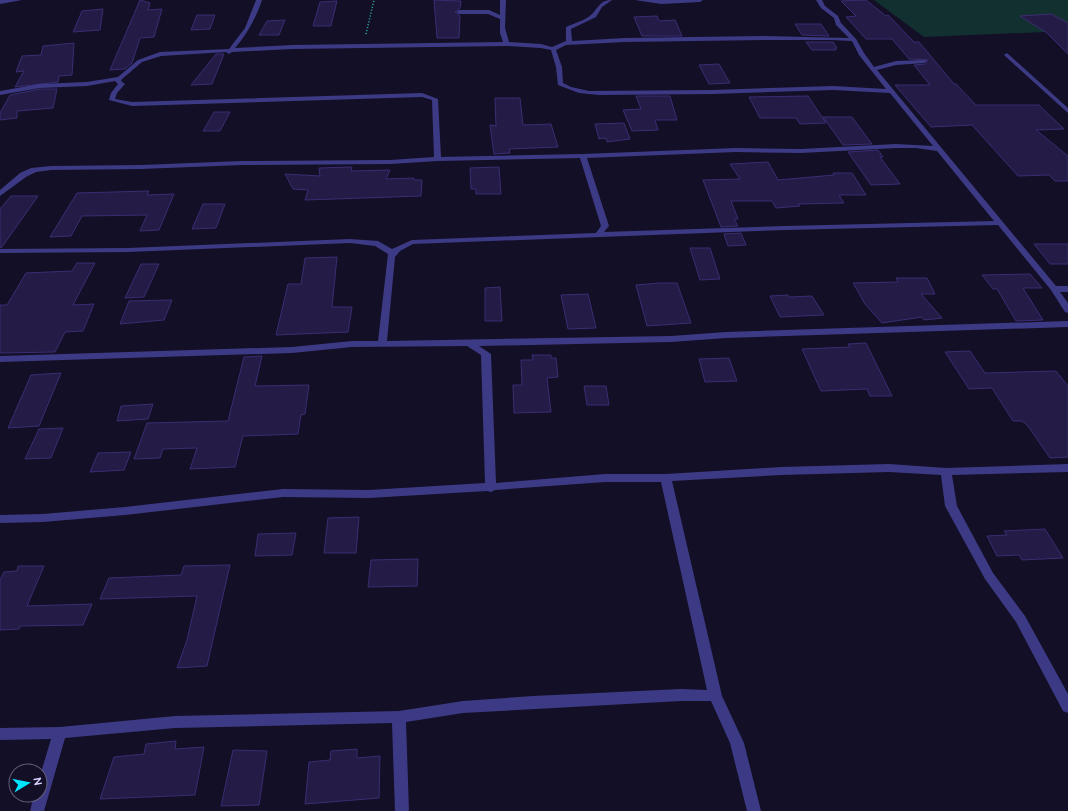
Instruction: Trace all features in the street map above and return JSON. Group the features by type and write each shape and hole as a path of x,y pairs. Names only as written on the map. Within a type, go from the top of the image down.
{"street":[{"path":"0,2 19,0"},
{"path":"229,52 240,39 252,20 259,0"},
{"path":"503,0 503,37 507,44"},
{"path":"569,43 568,28 594,16 600,6 609,0"},
{"path":"638,0 660,2 700,0"},
{"path":"819,0 823,7 836,18 842,29 854,40 861,54 872,69 939,149 998,224 1054,290 1068,310"},
{"path":"459,12 489,12 502,18"},
{"path":"0,93 40,86 87,84 120,78 140,61 154,55 229,52 276,48 364,46 507,44 541,46 552,49 560,44 569,43 764,38 831,38 854,40"},
{"path":"552,49 559,67 560,84 568,89 578,91 608,93 737,92 848,86 890,91"},
{"path":"1008,55 1068,111"},
{"path":"872,69 896,63 924,61"},
{"path":"120,78 118,81 122,84 114,93 112,100 132,104 407,95 430,96 435,99 438,159"},
{"path":"0,194 23,174 34,170 50,168 141,167 242,163 383,162 736,150 801,151 916,146 939,149"},
{"path":"583,156 605,226 598,236"},
{"path":"382,344 392,253 401,246 412,242 430,240 492,240 785,228 998,224"},
{"path":"0,251 128,250 350,241 374,243 386,246 392,253"},
{"path":"1054,290 1068,289"},
{"path":"0,359 292,350 382,344 470,344 1068,324"},
{"path":"486,354 499,343"},
{"path":"470,344 486,354"},
{"path":"486,354 491,488"},
{"path":"0,519 43,518 125,511 283,494 369,494 491,488 604,478 666,478 780,471 890,468 946,472 1068,468"},
{"path":"946,472 951,506 989,576 1021,619 1068,707"},
{"path":"666,478 715,696 737,743 754,811"},
{"path":"0,734 60,733 175,722 399,717 463,707 534,702 681,694 715,696"},
{"path":"399,717 402,811"},
{"path":"37,811 60,733"}],"path":[{"path":"364,46 374,0"}],"green space":[{"path":"874,0 1068,0 1068,31 924,37"}],"building":[{"path":"140,0 150,3 148,10 162,9 154,37 140,38 132,63 125,69 110,70"},
{"path":"434,0 461,1 460,8 455,12 460,16 459,38 437,38"},
{"path":"866,0 886,16 888,15 914,42 919,42 954,84 956,84 976,105 1039,105 1064,129 1036,130 1068,156 1068,181 1055,181 1049,175 1018,176 972,125 931,127 895,85 930,85 914,65 925,64 928,60 909,59 892,39 866,39 846,17 856,16 841,1"},
{"path":"337,1 331,26 313,26 320,2"},
{"path":"103,9 100,30 73,32 82,11"},
{"path":"1051,14 1068,23 1068,54 1047,33 1020,16"},
{"path":"197,15 215,15 210,29 191,30"},
{"path":"657,16 659,21 675,20 682,36 642,36 634,17"},
{"path":"285,20 279,35 259,35 267,21"},
{"path":"795,24 821,24 829,36 802,35"},
{"path":"806,42 833,42 837,48 835,48 836,50 812,50"},
{"path":"74,43 72,75 59,76 58,82 15,87 24,71 16,72 22,56 41,55 43,46"},
{"path":"216,54 224,54 212,84 191,85"},
{"path":"719,64 730,83 709,84 699,65"},
{"path":"40,89 57,89 53,108 17,111 17,118 0,120 0,113 10,95"},
{"path":"636,96 670,96 677,120 655,120 658,130 632,131 623,110 641,109"},
{"path":"808,96 826,123 800,124 796,118 760,118 749,97"},
{"path":"495,98 520,98 523,125 551,124 558,147 509,149 510,153 494,154 490,125 496,126"},
{"path":"214,112 230,112 220,131 203,131"},
{"path":"823,117 852,117 872,144 843,145"},
{"path":"624,123 630,139 607,142 606,138 599,139 595,124"},
{"path":"878,150 883,157 880,157 900,184 871,185 848,152"},
{"path":"768,162 778,180 834,175 833,173 852,173 866,195 839,195 844,203 798,204 800,206 776,208 772,201 731,201 738,219 734,219 738,226 721,227 703,180 740,179 730,164"},
{"path":"352,167 351,171 390,170 386,179 414,178 414,180 422,180 421,196 305,200 308,190 293,189 285,174 320,176 319,168"},
{"path":"499,167 501,194 476,194 476,189 471,189 470,168"},
{"path":"149,191 147,195 174,194 159,230 140,231 147,215 82,216 71,236 50,237 77,193"},
{"path":"11,196 38,196 0,248 0,209"},
{"path":"203,204 225,204 216,228 192,229"},
{"path":"741,233 746,245 728,246 724,234"},
{"path":"1034,244 1068,244 1068,264 1050,264"},
{"path":"690,248 710,248 720,279 700,280"},
{"path":"337,257 332,307 352,307 348,332 276,335 288,284 301,284 305,258"},
{"path":"77,263 95,263 73,305 94,304 83,331 65,332 55,352 0,353 0,305 7,305 26,273 72,271"},
{"path":"141,264 159,264 144,297 125,298"},
{"path":"1030,274 1042,288 1023,288 1043,320 1016,321 997,289 993,289 982,275"},
{"path":"896,278 927,278 935,294 921,294 942,318 924,320 922,317 882,323 865,304 853,283 898,282"},
{"path":"677,283 691,323 647,326 636,285"},
{"path":"500,287 502,321 485,321 485,288"},
{"path":"588,294 596,328 568,329 561,295"},
{"path":"788,295 789,297 812,296 824,315 780,317 770,296"},
{"path":"172,300 164,320 120,324 129,301"},
{"path":"866,343 892,396 870,396 867,389 821,391 802,349 850,347 848,344"},
{"path":"970,351 985,373 1056,371 1068,386 1068,457 1050,458 1028,426 1022,421 1013,421 992,388 969,389 945,352"},
{"path":"532,355 551,355 551,358 556,358 558,377 547,378 551,412 514,413 513,385 522,385 521,360 533,360"},
{"path":"262,356 255,386 309,385 305,414 301,415 298,434 243,436 235,467 190,469 197,448 163,449 160,458 134,459 147,423 228,421 244,357"},
{"path":"729,358 737,381 705,382 699,359"},
{"path":"61,373 39,426 8,428 31,375"},
{"path":"584,386 606,386 609,405 587,405"},
{"path":"153,404 148,419 117,421 121,406"},
{"path":"63,428 51,458 25,459 39,429"},
{"path":"131,452 124,470 90,472 98,453"},
{"path":"359,517 356,553 324,553 328,518"},
{"path":"1045,529 1063,558 1022,560 1019,555 997,556 987,536 1007,535 1004,531"},
{"path":"296,533 292,555 255,556 258,534"},
{"path":"418,559 417,586 368,587 371,560"},
{"path":"230,565 207,666 177,668 187,640 197,596 100,599 109,578 181,575 184,566"},
{"path":"18,566 44,566 27,606 92,604 83,625 21,626 19,629 0,630 0,580 4,572 17,571"},
{"path":"176,741 175,749 204,747 195,795 100,799 114,757 144,754 146,744"},
{"path":"357,749 357,758 380,756 379,798 305,804 309,762 330,760 331,751"},
{"path":"233,750 267,751 259,805 221,806"}]}
